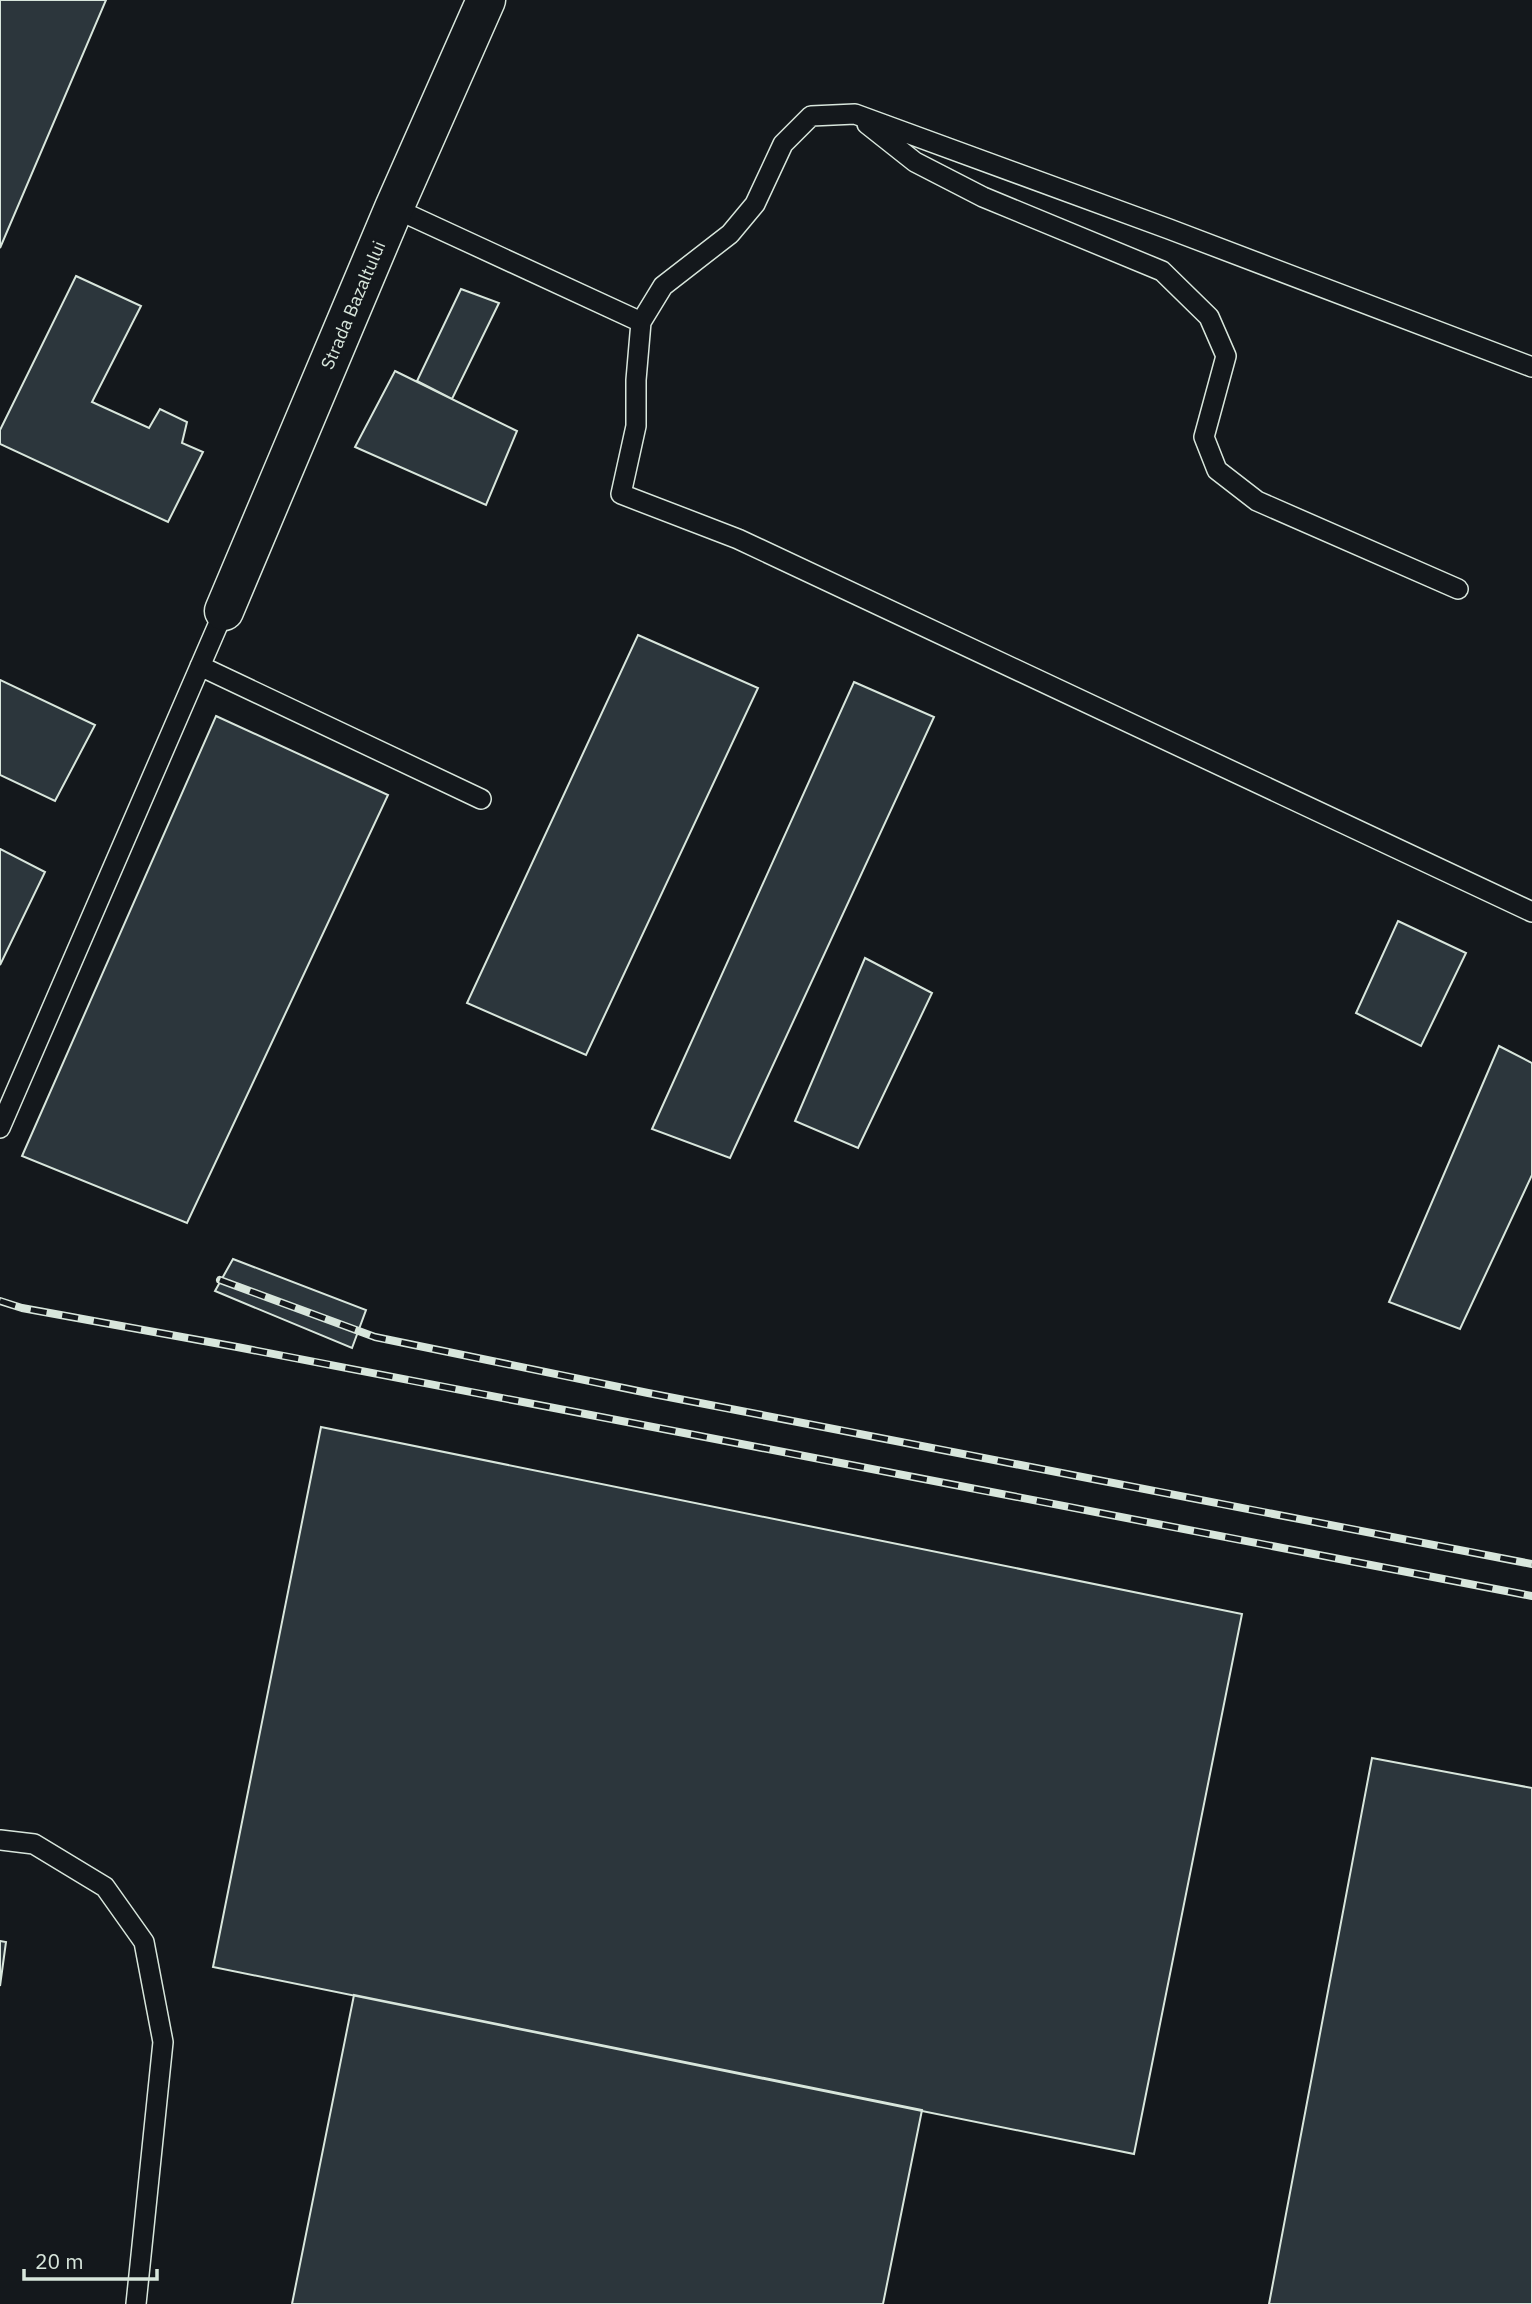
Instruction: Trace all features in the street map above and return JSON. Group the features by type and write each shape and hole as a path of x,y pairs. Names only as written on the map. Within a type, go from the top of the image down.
{"street":[{"name":"Strada Bazaltului","path":"224,611 394,208 486,0"}],"lane":[{"path":"855,114 915,162 983,197 1161,271 1209,317 1226,356 1204,437 1217,470 1257,501 1458,589"},
{"path":"1532,367 1169,229 855,114 811,116 783,144 755,204 730,234 663,286 641,322 636,380 636,426 621,494 738,539 1532,912"},
{"path":"394,208 641,322"},
{"path":"0,1128 224,611"},
{"path":"200,666 481,799"},
{"path":"0,1840 34,1844 105,1887 144,1942 163,2042 136,2304"}],"building":[{"path":"0,0 106,0 0,248"},
{"path":"76,276 141,306 92,402 149,428 160,409 187,422 182,443 203,452 168,522 0,444 0,430"},
{"path":"461,289 499,303 452,399 417,381"},
{"path":"395,371 517,431 486,505 355,447"},
{"path":"638,635 758,688 586,1055 467,1003"},
{"path":"0,680 95,725 55,801 0,775"},
{"path":"854,682 934,717 730,1158 652,1129"},
{"path":"216,716 388,795 187,1223 22,1156"},
{"path":"0,849 45,872 0,965"},
{"path":"1398,921 1466,953 1421,1046 1356,1013"},
{"path":"865,958 932,993 858,1148 795,1121"},
{"path":"1499,1046 1532,1063 1532,1175 1460,1329 1389,1302"},
{"path":"233,1259 366,1310 352,1348 215,1291"},
{"path":"321,1427 1242,1614 1134,2154 213,1967"},
{"path":"1372,1758 1532,1788 1532,2304 1269,2304"},
{"path":"0,1941 6,1942 0,1986"},
{"path":"354,1995 922,2110 883,2304 292,2304"}],"railway":[{"path":"220,1280 375,1337 648,1393 1532,1564"},
{"path":"0,1301 22,1308 1532,1596"}]}
